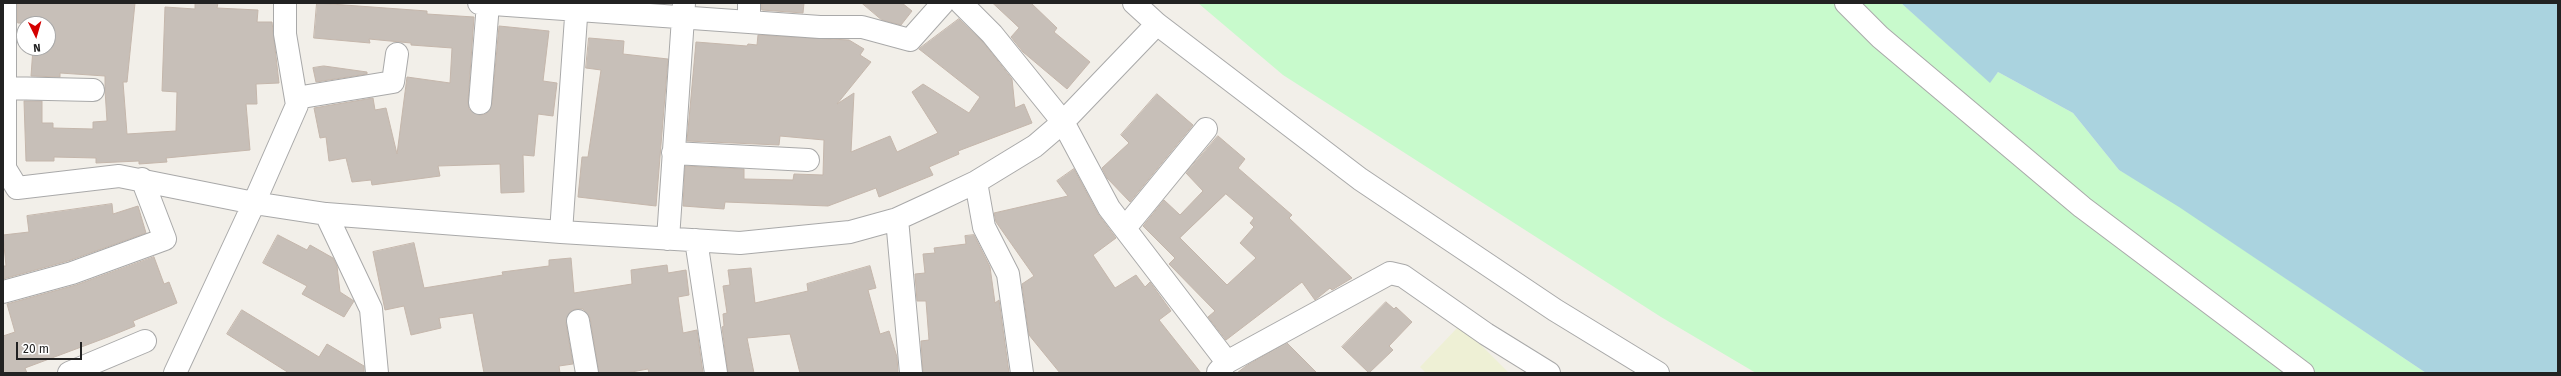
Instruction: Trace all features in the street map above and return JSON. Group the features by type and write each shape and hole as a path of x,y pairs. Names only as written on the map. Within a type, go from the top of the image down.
{"street":[{"path":"5,3 4,165 17,188 120,176 142,179 254,203 326,214 561,232 740,243 850,232 897,219 976,182 1035,146 1063,122 1157,24"},
{"path":"175,373 254,203 297,105 285,34 285,3"},
{"path":"480,103 484,3 749,12 862,27 910,40 943,3"},
{"path":"960,3 992,34 1063,122 1109,208 1125,228 1222,368 1390,273 1403,276 1486,334 1549,373"},
{"path":"1134,3 1157,24 1360,179 1555,310 1658,373"},
{"path":"1846,3 1880,37 2082,207 2303,373"},
{"path":"561,232 577,6"},
{"path":"668,239 683,10"},
{"path":"296,98 392,82 397,54"},
{"path":"4,88 93,90"},
{"path":"1125,228 1206,129"},
{"path":"673,153 808,160"},
{"path":"3,292 72,273 165,239 142,179"},
{"path":"976,182 984,226 1008,274 1022,373"},
{"path":"326,214 371,309 377,373"},
{"path":"897,219 911,373"},
{"path":"696,240 716,373"},
{"path":"578,321 587,373"},
{"path":"69,373 145,341"}],"green space":[{"path":"1198,3 1901,3 1990,82 1998,72 2073,113 2119,170 2158,192 2426,373 1756,373 1661,317 1283,75"},
{"path":"1458,327 1473,337 1509,373 1426,373 1420,367"}],"water":[{"path":"1901,3 2558,3 2558,373 2426,373 2179,207 2119,170 2073,113 1998,72 1990,83"}],"building":[{"path":"18,3 135,3 127,82 123,82 127,134 176,131 177,92 162,91 165,7 195,9 195,3 218,3 217,8 258,10 257,22 272,22 279,83 256,84 257,104 246,104 250,150 166,158 167,162 139,164 139,161 96,163 96,158 54,157 54,161 26,161 24,101 42,101 42,123 53,123 53,128 93,129 93,122 107,121 105,76 60,73 60,77 31,76 32,56 56,56 56,16 18,16"},
{"path":"317,3 427,11 427,14 474,17 468,102 469,109 479,115 486,114 492,104 499,26 549,31 543,81 557,83 553,116 538,114 534,156 523,155 524,192 501,193 500,164 438,166 440,176 372,185 371,180 352,182 346,158 329,161 326,137 320,138 314,108 373,98 375,110 386,108 397,154 407,77 450,83 452,48 411,45 411,43 369,39 370,43 314,38"},
{"path":"762,3 804,3 803,13 762,10"},
{"path":"862,3 902,3 912,11 901,25 882,20"},
{"path":"993,3 1031,3 1057,28 1054,32 1090,62 1067,89 1023,52 1011,37 1019,28"},
{"path":"959,19 983,42 1012,79 1015,108 1024,104 1032,123 958,151 959,154 929,167 933,175 879,197 876,188 828,206 725,202 724,209 683,206 685,166 744,169 744,179 793,180 794,174 823,175 824,140 780,136 779,145 687,141 696,42 747,46 748,44 757,45 758,35 849,40 864,49 860,55 871,62 837,104 854,93 851,152 890,136 897,152 938,133 912,92 923,84 969,113 980,97 919,49"},
{"path":"589,38 624,41 623,54 668,59 656,206 578,197 582,157 588,157 601,70 586,68"},
{"path":"324,66 367,72 367,74 316,82 313,68"},
{"path":"1157,94 1193,125 1130,202 1107,178 1102,168 1129,143 1121,135"},
{"path":"1218,136 1245,159 1238,168 1292,215 1289,218 1352,278 1332,290 1330,288 1315,300 1302,282 1226,340 1208,317 1215,311 1169,264 1175,258 1143,226 1164,200 1180,215 1203,191 1186,173","holes":["1226,194 1254,218 1250,223 1254,227 1240,243 1256,258 1227,285 1180,238"]},
{"path":"1074,169 1098,214 1116,238 1093,255 1115,288 1136,275 1145,287 1150,282 1171,311 1159,320 1201,373 1060,373 1029,335 1022,284 1034,276 996,222 994,213 1068,196 1057,181"},
{"path":"112,204 113,214 138,206 146,233 68,261 3,279 3,266 6,266 3,235 29,232 27,216"},
{"path":"278,235 307,250 310,245 333,258 337,266 340,292 354,301 344,317 302,294 307,286 263,263"},
{"path":"974,235 990,267 995,303 999,300 1009,373 923,373 921,341 929,340 926,301 917,301 915,274 925,273 923,254 935,253 934,248 966,244 965,236"},
{"path":"414,243 424,288 503,275 502,272 549,266 549,260 571,258 574,293 632,284 631,270 667,265 668,273 686,270 689,295 678,297 683,333 697,330 703,373 649,373 648,369 626,373 599,373 590,318 583,309 576,309 570,312 566,323 573,364 559,366 560,373 484,373 473,313 439,318 441,328 411,335 404,306 385,310 373,252"},
{"path":"154,257 164,284 169,282 177,303 133,321 135,326 25,368 27,373 3,373 3,336 15,332 7,304 76,285"},
{"path":"870,266 876,288 868,290 880,334 889,331 897,357 898,373 800,373 790,334 747,338 754,373 728,373 722,327 724,326 723,314 727,313 723,286 730,285 728,270 751,268 755,303 808,291 807,284"},
{"path":"1386,302 1394,309 1396,307 1412,322 1389,346 1393,350 1369,373 1342,347"},
{"path":"242,310 319,357 327,344 364,366 364,373 289,373 227,334"},
{"path":"1287,343 1317,373 1237,373 1246,366"}]}
